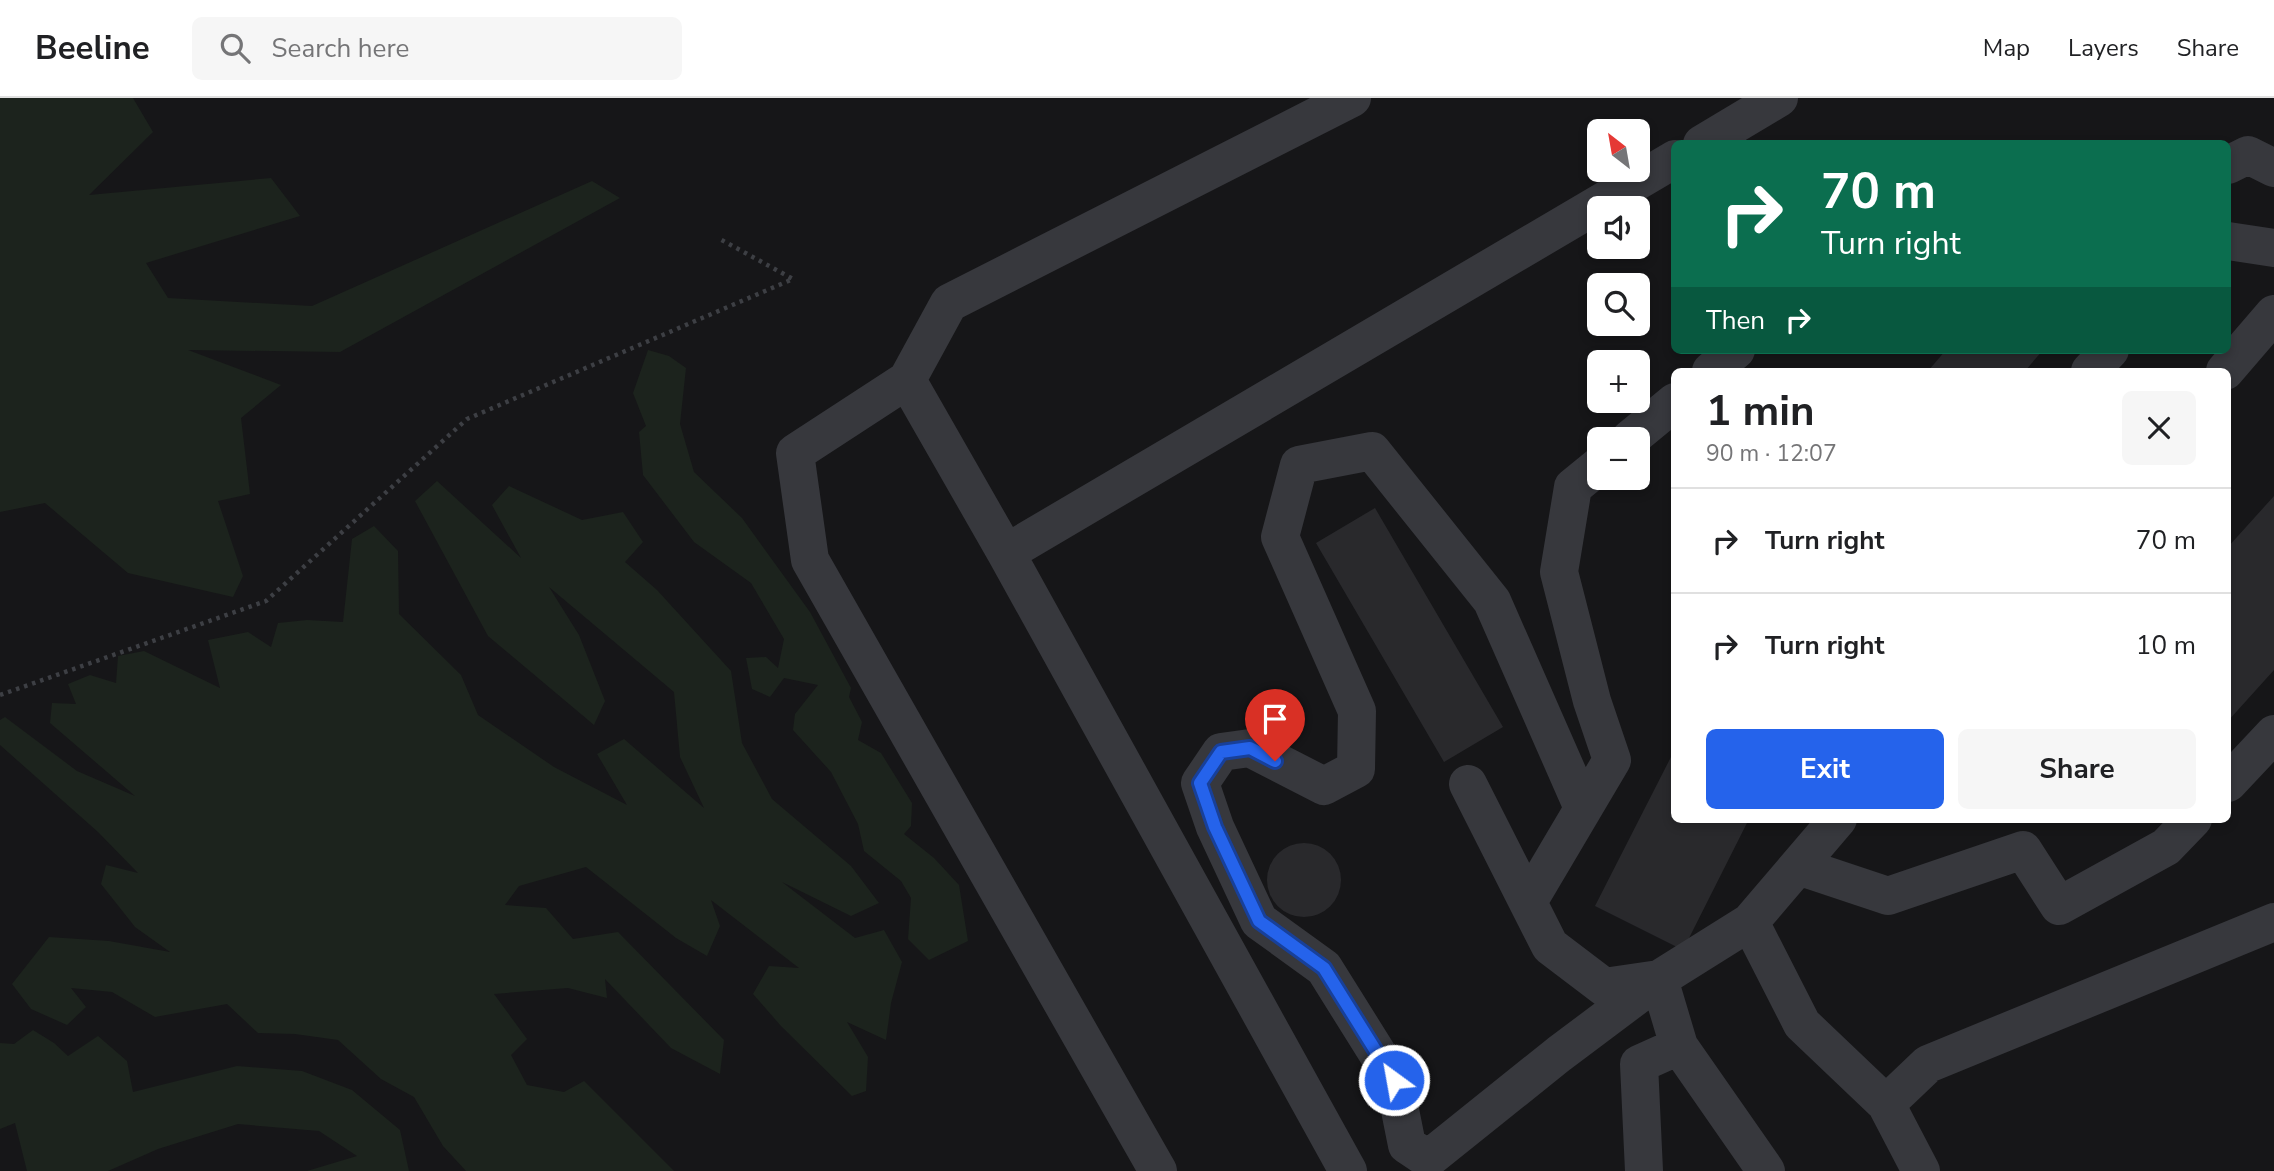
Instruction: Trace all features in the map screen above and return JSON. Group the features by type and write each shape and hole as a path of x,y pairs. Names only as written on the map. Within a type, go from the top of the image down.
{"lane":[{"path":"1158,1171 810,560 795,453 907,380 949,303 1352,98"},
{"path":"1709,140 1779,98"},
{"path":"2231,164 2248,155 2274,168"},
{"path":"1006,553 1671,161"},
{"path":"2231,241 2274,248"},
{"path":"2228,368 2274,314"},
{"path":"1715,368 1731,354"},
{"path":"2093,368 2106,354"},
{"path":"907,380 1006,553 1348,1171"},
{"path":"1645,427 1671,405"},
{"path":"1583,808 1492,601 1372,450 1299,465 1280,537 1357,711 1356,769 1324,786 1250,748 1221,752 1200,783 1215,827 1259,921 1324,968 1394,1080 1406,1145 1428,1159 1559,1054 1659,979 1750,922 1835,823"},
{"path":"1528,902 1612,760 1592,701 1559,572 1573,487 1587,476"},
{"path":"2231,780 2274,734"},
{"path":"1468,784 1550,946 1604,987 1659,979"},
{"path":"1798,866 1888,896 2023,850 2059,906 2166,847 2189,823"},
{"path":"1750,922 1802,1024 1886,1104 1921,1171"},
{"path":"1886,1104 1928,1064 2274,922"},
{"path":"1659,979 1679,1046 1766,1171"},
{"path":"1644,1171 1639,1064 1679,1046"}],"path":[{"path":"0,695 266,601 467,419 793,279 718,238"}],"shaded area":[{"path":"0,98 133,98 153,132 89,195 271,178 300,216 146,263 168,298 312,306 592,181 620,198 340,352 188,350 281,385 241,418 250,494 218,501 243,576 233,597 128,573 45,503 0,512"},
{"path":"648,350 669,356 686,368 680,424 694,472 742,518 810,612 851,688 849,697 862,722 858,740 881,753 912,803 911,826 904,834 934,858 959,885 968,941 929,960 908,939 911,898 901,881 864,851 858,824 831,772 793,730 795,714 818,685 784,678 770,697 752,689 746,658 766,657 778,668 784,639 751,583 694,542 643,475 639,432 646,426 633,393"},
{"path":"437,481 521,558 492,505 509,486 582,520 623,512 643,542 625,562 657,590 731,671 742,743 772,799 851,866 879,903 851,916 782,882 855,938 884,930 902,962 891,1003 886,1040 847,1022 868,1057 866,1091 852,1096 781,1026 753,994 769,966 799,968 711,900 720,926 707,956 676,938 586,867 519,886 505,905 546,908 573,939 618,932 724,1040 720,1074 671,1048 605,979 607,998 568,988 494,994 527,1039 511,1055 527,1085 564,1092 584,1081 674,1171 466,1171 443,1146 414,1097 381,1079 338,1040 295,1034 258,1033 227,1004 155,1017 112,992 71,988 86,1007 67,1025 31,1009 12,984 49,937 109,941 170,952 135,927 101,884 106,865 138,873 98,832 0,745 0,720 5,717 77,771 135,796 50,723 52,703 76,704 68,684 90,675 116,683 118,656 144,651 220,688 208,640 248,632 271,647 278,623 307,620 343,622 352,539 374,526 398,551 399,614 461,675 478,715 554,767 627,805 597,754 624,739 704,808 680,757 674,692 549,587 579,635 605,701 594,725 488,636 415,501"},
{"path":"33,1030 68,1056 98,1036 127,1061 133,1092 237,1066 302,1071 352,1090 400,1130 409,1171 307,1171 357,1156 319,1131 238,1124 158,1149 108,1171 27,1171 15,1123 0,1129 0,1043 14,1044"}],"building":[{"path":"1943,354 2040,354 2028,368 1931,368"},
{"path":"2274,496 2274,670 2231,718 2231,544"},
{"path":"1375,508 1503,727 1444,762 1316,543"},
{"path":"1671,757 1671,823 1747,823 1683,950 1595,906"},
{"path":"1297,843 1311,843 1325,849 1335,859 1341,880 1335,901 1325,911 1311,917 1297,917 1283,911 1273,901 1267,887 1267,873 1273,859 1283,849"}],"route":[{"path":"1275,761 1250,748 1221,752 1200,783 1215,827 1259,921 1324,968 1394,1080"}]}
